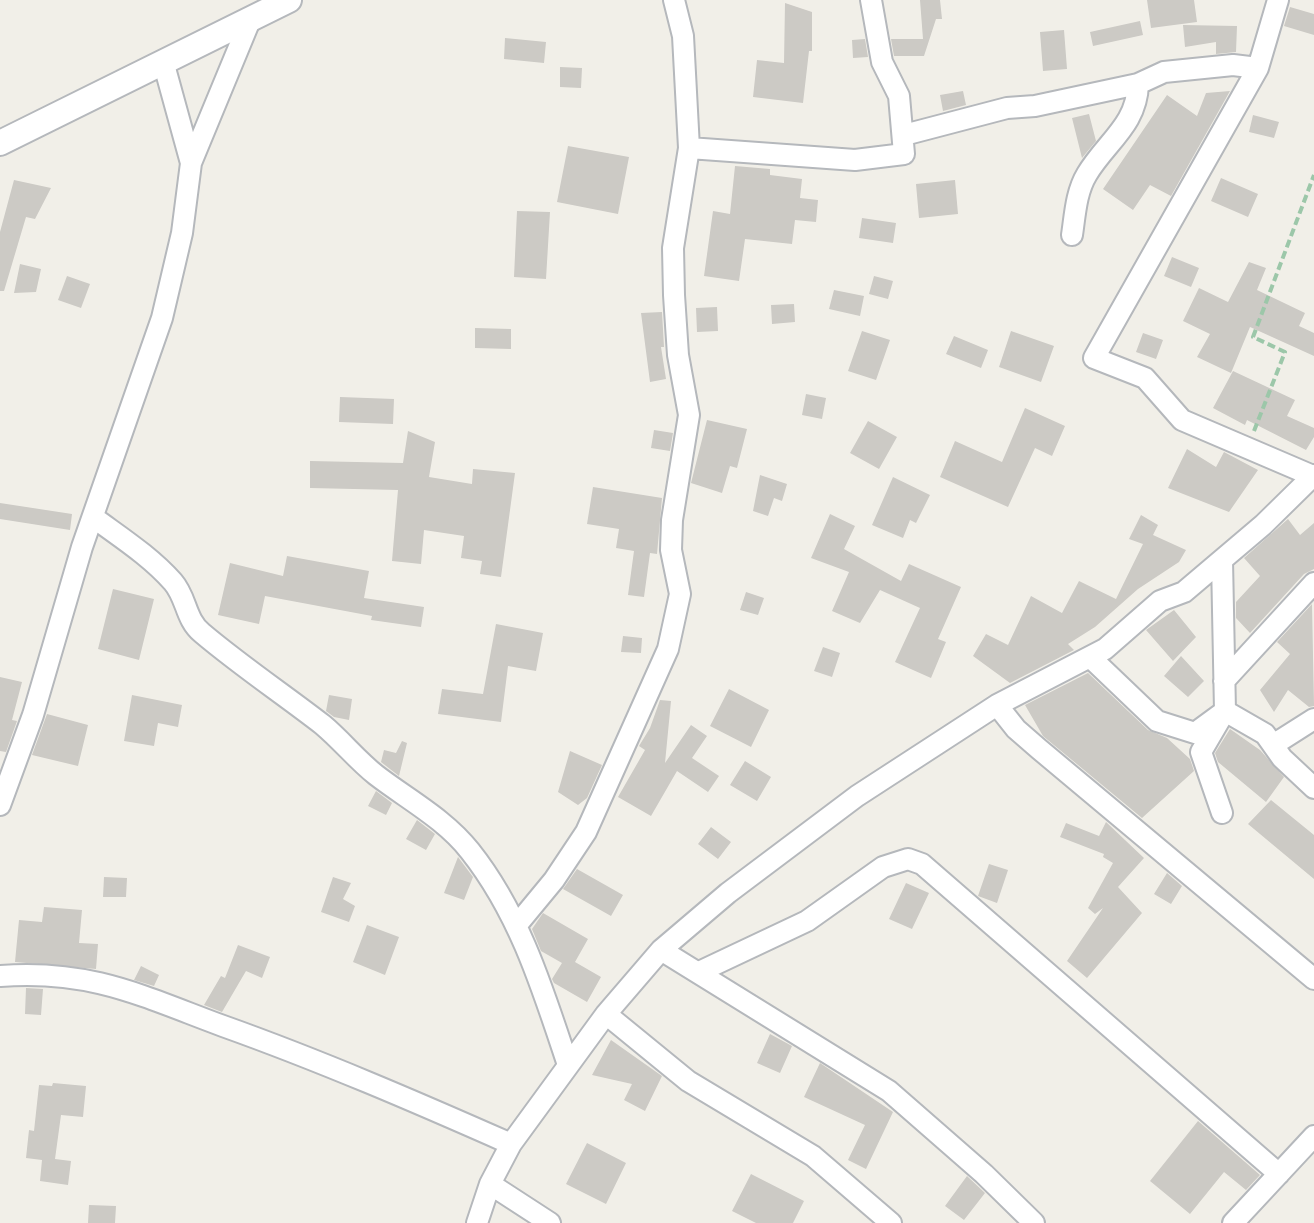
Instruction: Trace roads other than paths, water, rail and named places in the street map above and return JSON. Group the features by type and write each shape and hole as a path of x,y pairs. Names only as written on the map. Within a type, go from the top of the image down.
{"street":[{"path":"0,143 289,0"},
{"path":"516,926 554,880 586,832 668,649 676,620 680,594 671,550 672,520 689,415 678,355 673,248 689,148 683,36 674,0"},
{"path":"689,148 855,160 904,154 899,96 882,62 871,0"},
{"path":"477,1223 490,1184 511,1144 606,1014 661,950 728,893 857,796 997,705 1105,649 1160,601 1184,592 1314,476 1182,420 1145,378 1094,358 1258,68 1278,0"},
{"path":"0,805 6,774 162,318 182,233 191,163 251,18"},
{"path":"163,61 191,163"},
{"path":"904,135 1007,108 1035,106 1138,84 1164,72 1233,65 1258,68"},
{"path":"1072,235 1079,192 1087,174 1123,132 1138,100 1138,84"},
{"path":"93,517 156,565 175,584 187,616 200,631 333,734 374,773 439,819 468,848 488,875 531,953 568,1065"},
{"path":"1222,560 1225,711 1201,752 1222,813"},
{"path":"1224,681 1314,583"},
{"path":"1090,657 1157,721 1195,733 1225,711"},
{"path":"997,705 1016,729 1039,749 1314,979"},
{"path":"1225,711 1265,734 1314,788"},
{"path":"1273,745 1314,719"},
{"path":"699,972 807,921 883,867 908,859 922,864 1279,1174"},
{"path":"661,950 889,1091 984,1174 1034,1223"},
{"path":"0,976 70,975 112,985 325,1063 511,1144"},
{"path":"606,1014 688,1081 813,1156 891,1223"},
{"path":"1233,1223 1314,1136"},
{"path":"490,1184 550,1223"}]}
